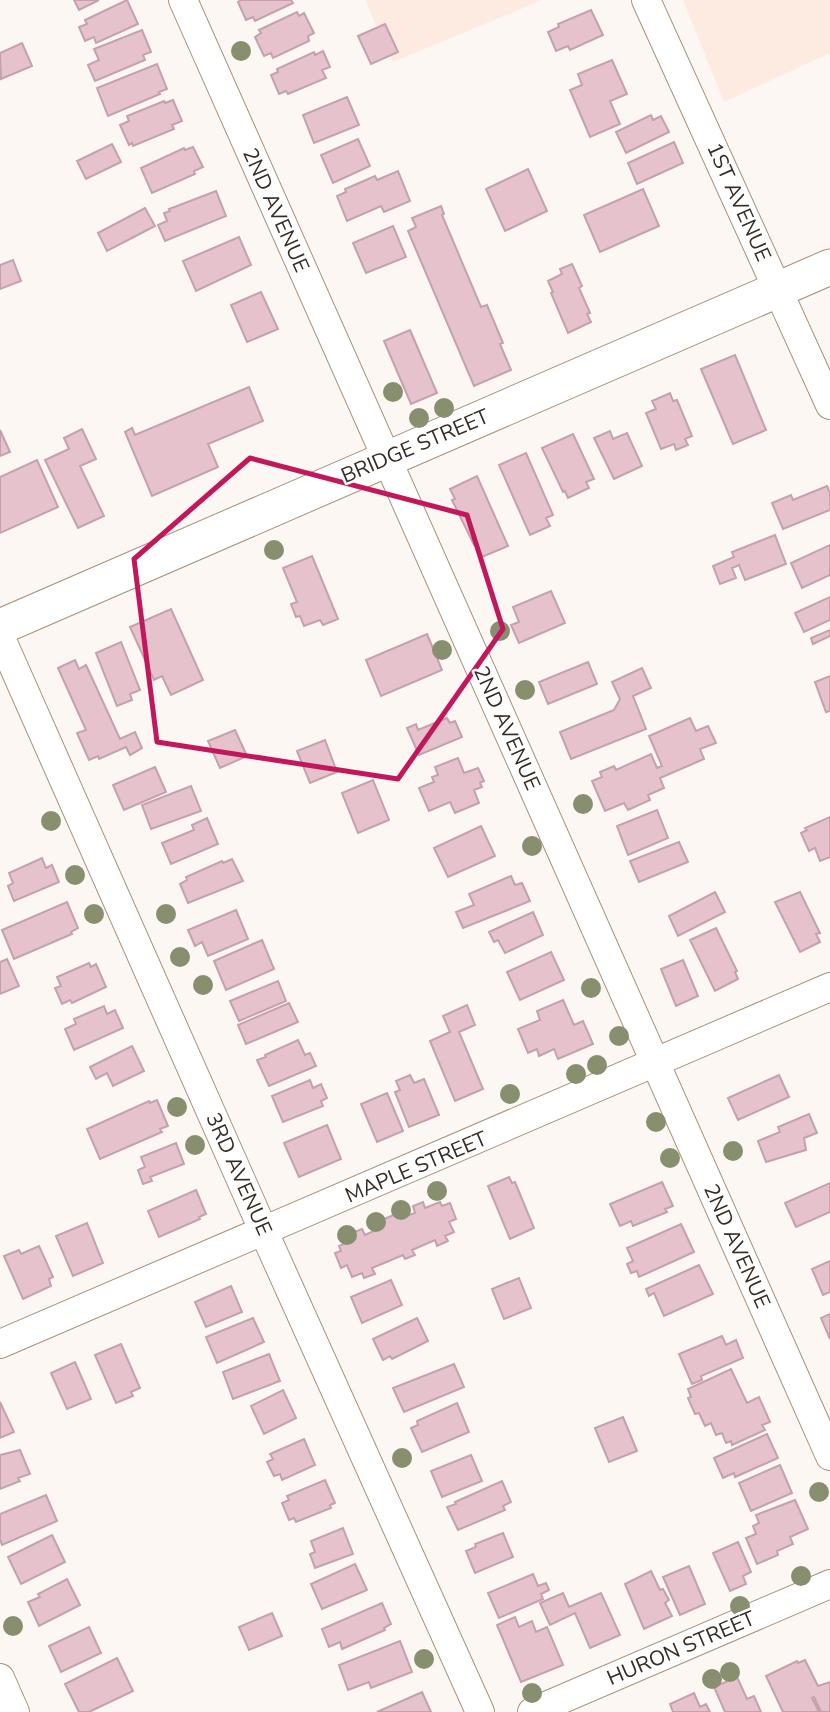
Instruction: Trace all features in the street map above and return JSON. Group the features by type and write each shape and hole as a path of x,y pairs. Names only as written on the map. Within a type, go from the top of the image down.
{"main road":[{"name":"BRIDGE STREET","path":"0,627 830,267"}],"street":[{"name":"2ND AVENUE","path":"183,0 830,1456"},
{"name":"1ST AVENUE","path":"646,0 830,405"},
{"name":"3RD AVENUE","path":"0,636 480,1712"},
{"name":"MAPLE STREET","path":"0,1344 830,987"},
{"name":"HURON STREET","path":"533,1712 830,1584"},
{"path":"0,1678 15,1712"}],"highlighted area":[{"path":"250,458 467,515 503,629 398,779 157,742 134,559"}],"shaded area":[{"path":"365,0 542,0 393,62"},
{"path":"683,0 830,0 830,53 724,102"}],"building":[{"path":"74,0 99,0 79,10"},
{"path":"127,0 138,24 96,43 94,37 85,41 79,27 87,24 85,20"},
{"path":"291,0 293,3 255,21 253,17 246,20 238,2"},
{"path":"591,10 603,35 570,50 568,46 556,51 548,32 559,27 558,24"},
{"path":"297,12 299,16 304,13 314,33 308,36 309,41 273,58 271,53 264,56 255,37 261,33 259,30"},
{"path":"385,24 398,52 371,64 358,36"},
{"path":"142,30 151,52 143,55 145,60 95,81 88,65 99,60 94,49"},
{"path":"22,43 32,66 1,79 0,53"},
{"path":"323,51 330,67 322,70 326,78 288,94 286,91 279,94 271,75 278,72 277,69 314,52 315,55"},
{"path":"612,60 627,94 610,101 620,124 590,137 570,90 582,85 578,74"},
{"path":"157,64 167,89 108,116 97,88"},
{"path":"347,97 359,125 314,143 303,115"},
{"path":"173,100 182,121 172,125 174,129 133,146 132,143 129,145 120,125 129,121 127,116"},
{"path":"651,115 653,120 661,116 669,132 626,153 616,132"},
{"path":"358,139 370,166 333,183 321,155"},
{"path":"674,142 683,163 637,184 628,163"},
{"path":"112,144 121,162 86,179 77,161"},
{"path":"193,147 203,167 194,171 195,174 152,193 141,168 184,148"},
{"path":"528,169 547,211 505,231 486,189"},
{"path":"398,171 410,201 384,212 381,206 347,221 337,196 346,192 345,189 375,176 377,180"},
{"path":"643,189 659,226 600,252 584,215"},
{"path":"216,191 226,216 165,241 158,225 167,221 164,213"},
{"path":"441,206 442,215 481,307 487,305 511,370 474,386 408,231 416,227 412,218"},
{"path":"145,208 155,226 107,251 98,233"},
{"path":"393,226 406,257 366,273 353,243"},
{"path":"239,237 251,265 196,291 183,261"},
{"path":"13,260 21,281 0,289 0,265"},
{"path":"572,264 582,286 579,288 591,322 568,333 548,281 562,274 560,269"},
{"path":"261,292 278,329 247,342 231,305"},
{"path":"410,330 437,393 411,404 384,341"},
{"path":"735,355 766,430 733,444 701,369"},
{"path":"249,387 263,421 208,444 218,467 152,496 125,432 132,428 135,435"},
{"path":"670,393 673,401 677,400 692,436 685,439 688,445 676,450 674,444 661,449 646,413 656,409 652,401"},
{"path":"82,429 96,459 80,466 104,516 78,528 45,460 69,449 64,438"},
{"path":"0,430 10,452 0,456"},
{"path":"610,431 613,439 627,433 642,466 614,479 594,438"},
{"path":"573,434 594,479 586,482 589,488 568,498 542,448"},
{"path":"526,453 553,515 546,518 550,526 530,535 499,465"},
{"path":"37,460 58,507 0,533 0,477"},
{"path":"477,476 508,546 482,557 452,500 455,499 450,489"},
{"path":"827,486 830,493 830,510 783,529 772,503 791,495 793,500"},
{"path":"775,535 786,564 745,580 739,565 732,568 736,578 720,584 713,566 734,557 732,552"},
{"path":"830,545 830,575 802,588 791,563"},
{"path":"312,556 338,619 323,625 320,620 304,626 300,616 296,617 291,604 297,602 283,568"},
{"path":"551,591 565,623 519,643 511,625 519,622 513,607"},
{"path":"830,597 830,620 804,632 795,613"},
{"path":"171,609 203,680 171,695 162,676 154,680 130,627"},
{"path":"830,630 830,636 813,644 811,638"},
{"path":"427,634 442,670 381,696 366,660"},
{"path":"121,642 140,690 130,694 132,700 117,706 96,653"},
{"path":"75,660 79,669 86,665 120,739 135,732 142,748 130,755 126,747 99,759 98,756 89,760 77,733 86,730 58,668"},
{"path":"588,662 597,684 548,704 539,682"},
{"path":"642,668 651,688 633,696 646,729 571,759 560,732 614,710 620,699 612,682"},
{"path":"830,676 830,711 826,712 815,682"},
{"path":"447,718 450,723 455,721 462,737 419,755 407,728 416,724 418,730"},
{"path":"690,718 696,731 708,726 716,743 700,749 704,759 660,778 664,788 648,795 650,800 628,810 624,803 605,811 592,781 602,777 600,772 614,766 616,770 651,754 657,768 662,766 649,736"},
{"path":"235,730 247,756 220,768 208,741"},
{"path":"325,740 337,772 310,783 297,751"},
{"path":"458,758 464,773 478,768 484,781 480,783 482,787 474,790 479,803 455,813 450,802 429,811 419,788 434,782 432,777 438,775 435,767"},
{"path":"155,767 166,792 124,810 113,785"},
{"path":"373,780 389,820 358,833 342,793"},
{"path":"191,786 201,811 151,829 142,805"},
{"path":"657,810 668,838 628,855 617,826"},
{"path":"830,817 830,857 820,861 815,848 809,851 801,833 807,830 805,828"},
{"path":"207,818 218,844 171,864 162,843 194,830 192,825"},
{"path":"481,826 495,856 448,877 434,848"},
{"path":"679,842 688,862 639,882 630,861"},
{"path":"42,858 46,868 52,865 59,882 14,901 8,886 13,883 9,873"},
{"path":"232,859 243,881 188,903 180,884 187,880 186,877"},
{"path":"511,876 515,885 522,883 530,901 463,928 456,912 474,905 469,894"},
{"path":"715,892 725,912 678,936 669,916"},
{"path":"800,892 820,933 816,934 820,942 800,952 775,902"},
{"path":"67,902 78,928 71,932 72,934 14,959 2,930"},
{"path":"236,910 248,939 208,956 202,942 195,946 188,930"},
{"path":"533,912 543,935 505,953 498,940 494,942 489,932"},
{"path":"716,928 737,971 735,972 738,979 715,991 690,940"},
{"path":"262,940 274,969 226,990 214,961"},
{"path":"551,952 564,980 520,1000 507,972"},
{"path":"7,959 19,986 0,994 0,962"},
{"path":"683,960 698,996 676,1006 661,969"},
{"path":"89,963 91,967 96,964 106,987 72,1003 70,1000 62,1004 55,988 61,986 57,977"},
{"path":"278,981 286,1001 239,1021 230,1001"},
{"path":"563,1000 574,1025 583,1021 593,1044 558,1059 554,1049 539,1056 537,1049 528,1053 518,1029 540,1020 537,1011"},
{"path":"289,1003 298,1022 246,1044 238,1025"},
{"path":"467,1005 475,1025 459,1032 483,1089 455,1101 430,1041 450,1032 443,1016"},
{"path":"104,1006 107,1014 115,1010 123,1028 74,1050 65,1029 76,1024 74,1019"},
{"path":"298,1040 305,1055 310,1053 316,1066 269,1086 257,1060"},
{"path":"132,1046 144,1071 113,1086 107,1073 96,1079 90,1067"},
{"path":"410,1075 414,1083 424,1079 439,1115 409,1127 395,1092 400,1090 396,1081"},
{"path":"779,1075 789,1097 738,1120 728,1098"},
{"path":"310,1080 313,1088 321,1084 327,1098 321,1101 323,1106 283,1122 272,1096"},
{"path":"387,1093 403,1131 377,1142 361,1104"},
{"path":"157,1100 168,1126 160,1129 162,1132 100,1159 87,1129 149,1101 150,1103"},
{"path":"809,1114 817,1133 804,1138 806,1150 766,1162 758,1141 780,1132 778,1127"},
{"path":"327,1125 341,1159 299,1177 284,1143"},
{"path":"176,1143 184,1164 150,1177 152,1181 143,1184 138,1170 145,1167 141,1157"},
{"path":"509,1177 512,1183 515,1182 534,1228 510,1239 488,1186"},
{"path":"662,1182 673,1206 665,1209 667,1212 633,1226 631,1221 620,1226 610,1204"},
{"path":"830,1183 830,1212 796,1227 785,1203"},
{"path":"196,1190 206,1214 159,1237 148,1211"},
{"path":"423,1202 425,1208 440,1202 442,1206 450,1203 456,1219 449,1222 454,1232 445,1236 448,1241 437,1246 435,1240 412,1250 415,1255 405,1259 403,1255 372,1268 375,1274 364,1278 362,1273 352,1277 347,1265 341,1268 335,1253 341,1251 339,1246 355,1239 352,1233 362,1229 365,1235 383,1227 380,1221 402,1211 404,1217 415,1213 413,1206"},
{"path":"87,1223 103,1263 73,1276 56,1236"},
{"path":"681,1224 694,1252 639,1277 637,1271 631,1273 627,1264 633,1261 627,1248"},
{"path":"39,1246 53,1277 49,1279 51,1286 23,1299 4,1256 19,1250 21,1254"},
{"path":"830,1261 830,1292 823,1295 812,1269"},
{"path":"699,1265 713,1294 664,1316 654,1293 649,1296 646,1289"},
{"path":"519,1278 531,1308 504,1319 492,1289"},
{"path":"391,1280 402,1305 362,1323 351,1297"},
{"path":"231,1286 242,1312 206,1327 195,1302"},
{"path":"830,1314 830,1339 821,1318"},
{"path":"253,1318 264,1342 217,1363 206,1337"},
{"path":"417,1318 428,1341 392,1359 390,1356 383,1360 373,1339"},
{"path":"722,1336 726,1345 736,1340 743,1358 701,1376 702,1380 692,1384 679,1354"},
{"path":"121,1344 140,1388 131,1392 133,1396 116,1403 95,1355"},
{"path":"269,1354 280,1381 233,1399 223,1372"},
{"path":"75,1362 91,1399 67,1409 51,1373"},
{"path":"454,1364 464,1387 404,1412 393,1388"},
{"path":"731,1369 747,1403 759,1397 770,1422 762,1425 765,1430 732,1445 731,1441 726,1443 722,1433 716,1435 711,1423 705,1426 699,1413 695,1414 688,1398 691,1397 688,1389"},
{"path":"283,1390 296,1418 264,1434 251,1406"},
{"path":"0,1402 14,1432 0,1438"},
{"path":"457,1403 469,1432 422,1452 411,1428 418,1425 417,1421"},
{"path":"623,1417 637,1451 609,1462 595,1428"},
{"path":"767,1434 778,1458 735,1477 734,1473 723,1478 714,1458"},
{"path":"304,1439 315,1465 282,1480 280,1474 274,1476 267,1462 273,1459 270,1454"},
{"path":"20,1450 30,1474 0,1489 0,1455"},
{"path":"471,1455 482,1481 442,1497 431,1471"},
{"path":"780,1465 792,1493 751,1511 739,1483"},
{"path":"325,1480 335,1503 330,1505 331,1508 296,1522 294,1518 289,1520 282,1503 289,1500 287,1496"},
{"path":"502,1481 511,1502 503,1506 505,1510 458,1530 447,1507"},
{"path":"46,1495 57,1521 2,1545 0,1514"},
{"path":"795,1500 808,1529 790,1537 793,1544 777,1551 778,1555 757,1564 746,1538 756,1534 753,1526 759,1523 756,1515"},
{"path":"343,1528 353,1554 315,1568 310,1554 315,1552 311,1541"},
{"path":"503,1533 513,1557 475,1573 466,1551 476,1547 475,1544"},
{"path":"52,1535 65,1562 21,1584 8,1557"},
{"path":"738,1542 751,1572 743,1576 746,1584 730,1591 713,1553"},
{"path":"355,1564 367,1590 322,1609 311,1584"},
{"path":"689,1566 705,1604 680,1615 663,1577"},
{"path":"651,1571 660,1590 663,1589 669,1600 665,1603 672,1616 644,1629 625,1584"},
{"path":"533,1574 538,1586 546,1583 549,1590 541,1594 543,1599 499,1618 488,1593"},
{"path":"67,1579 80,1605 39,1626 28,1602"},
{"path":"563,1593 569,1607 601,1593 620,1635 590,1648 575,1613 550,1625 540,1603"},
{"path":"382,1603 391,1624 384,1628 385,1630 342,1649 340,1642 329,1647 322,1629"},
{"path":"272,1613 282,1636 249,1650 239,1627"},
{"path":"515,1617 519,1627 532,1621 536,1632 547,1627 563,1665 521,1682 497,1625"},
{"path":"89,1627 101,1653 61,1672 49,1646"},
{"path":"400,1641 412,1672 371,1688 369,1682 348,1690 339,1665"},
{"path":"117,1658 133,1691 89,1712 79,1712 65,1684"},
{"path":"805,1660 818,1686 830,1682 830,1712 821,1712 814,1697 812,1698 819,1712 783,1712 766,1676 797,1661 798,1663"},
{"path":"737,1677 747,1699 754,1696 761,1712 725,1712 714,1687"},
{"path":"422,1692 431,1712 377,1712"},
{"path":"694,1693 700,1707 706,1704 710,1712 673,1712 670,1704"}]}
